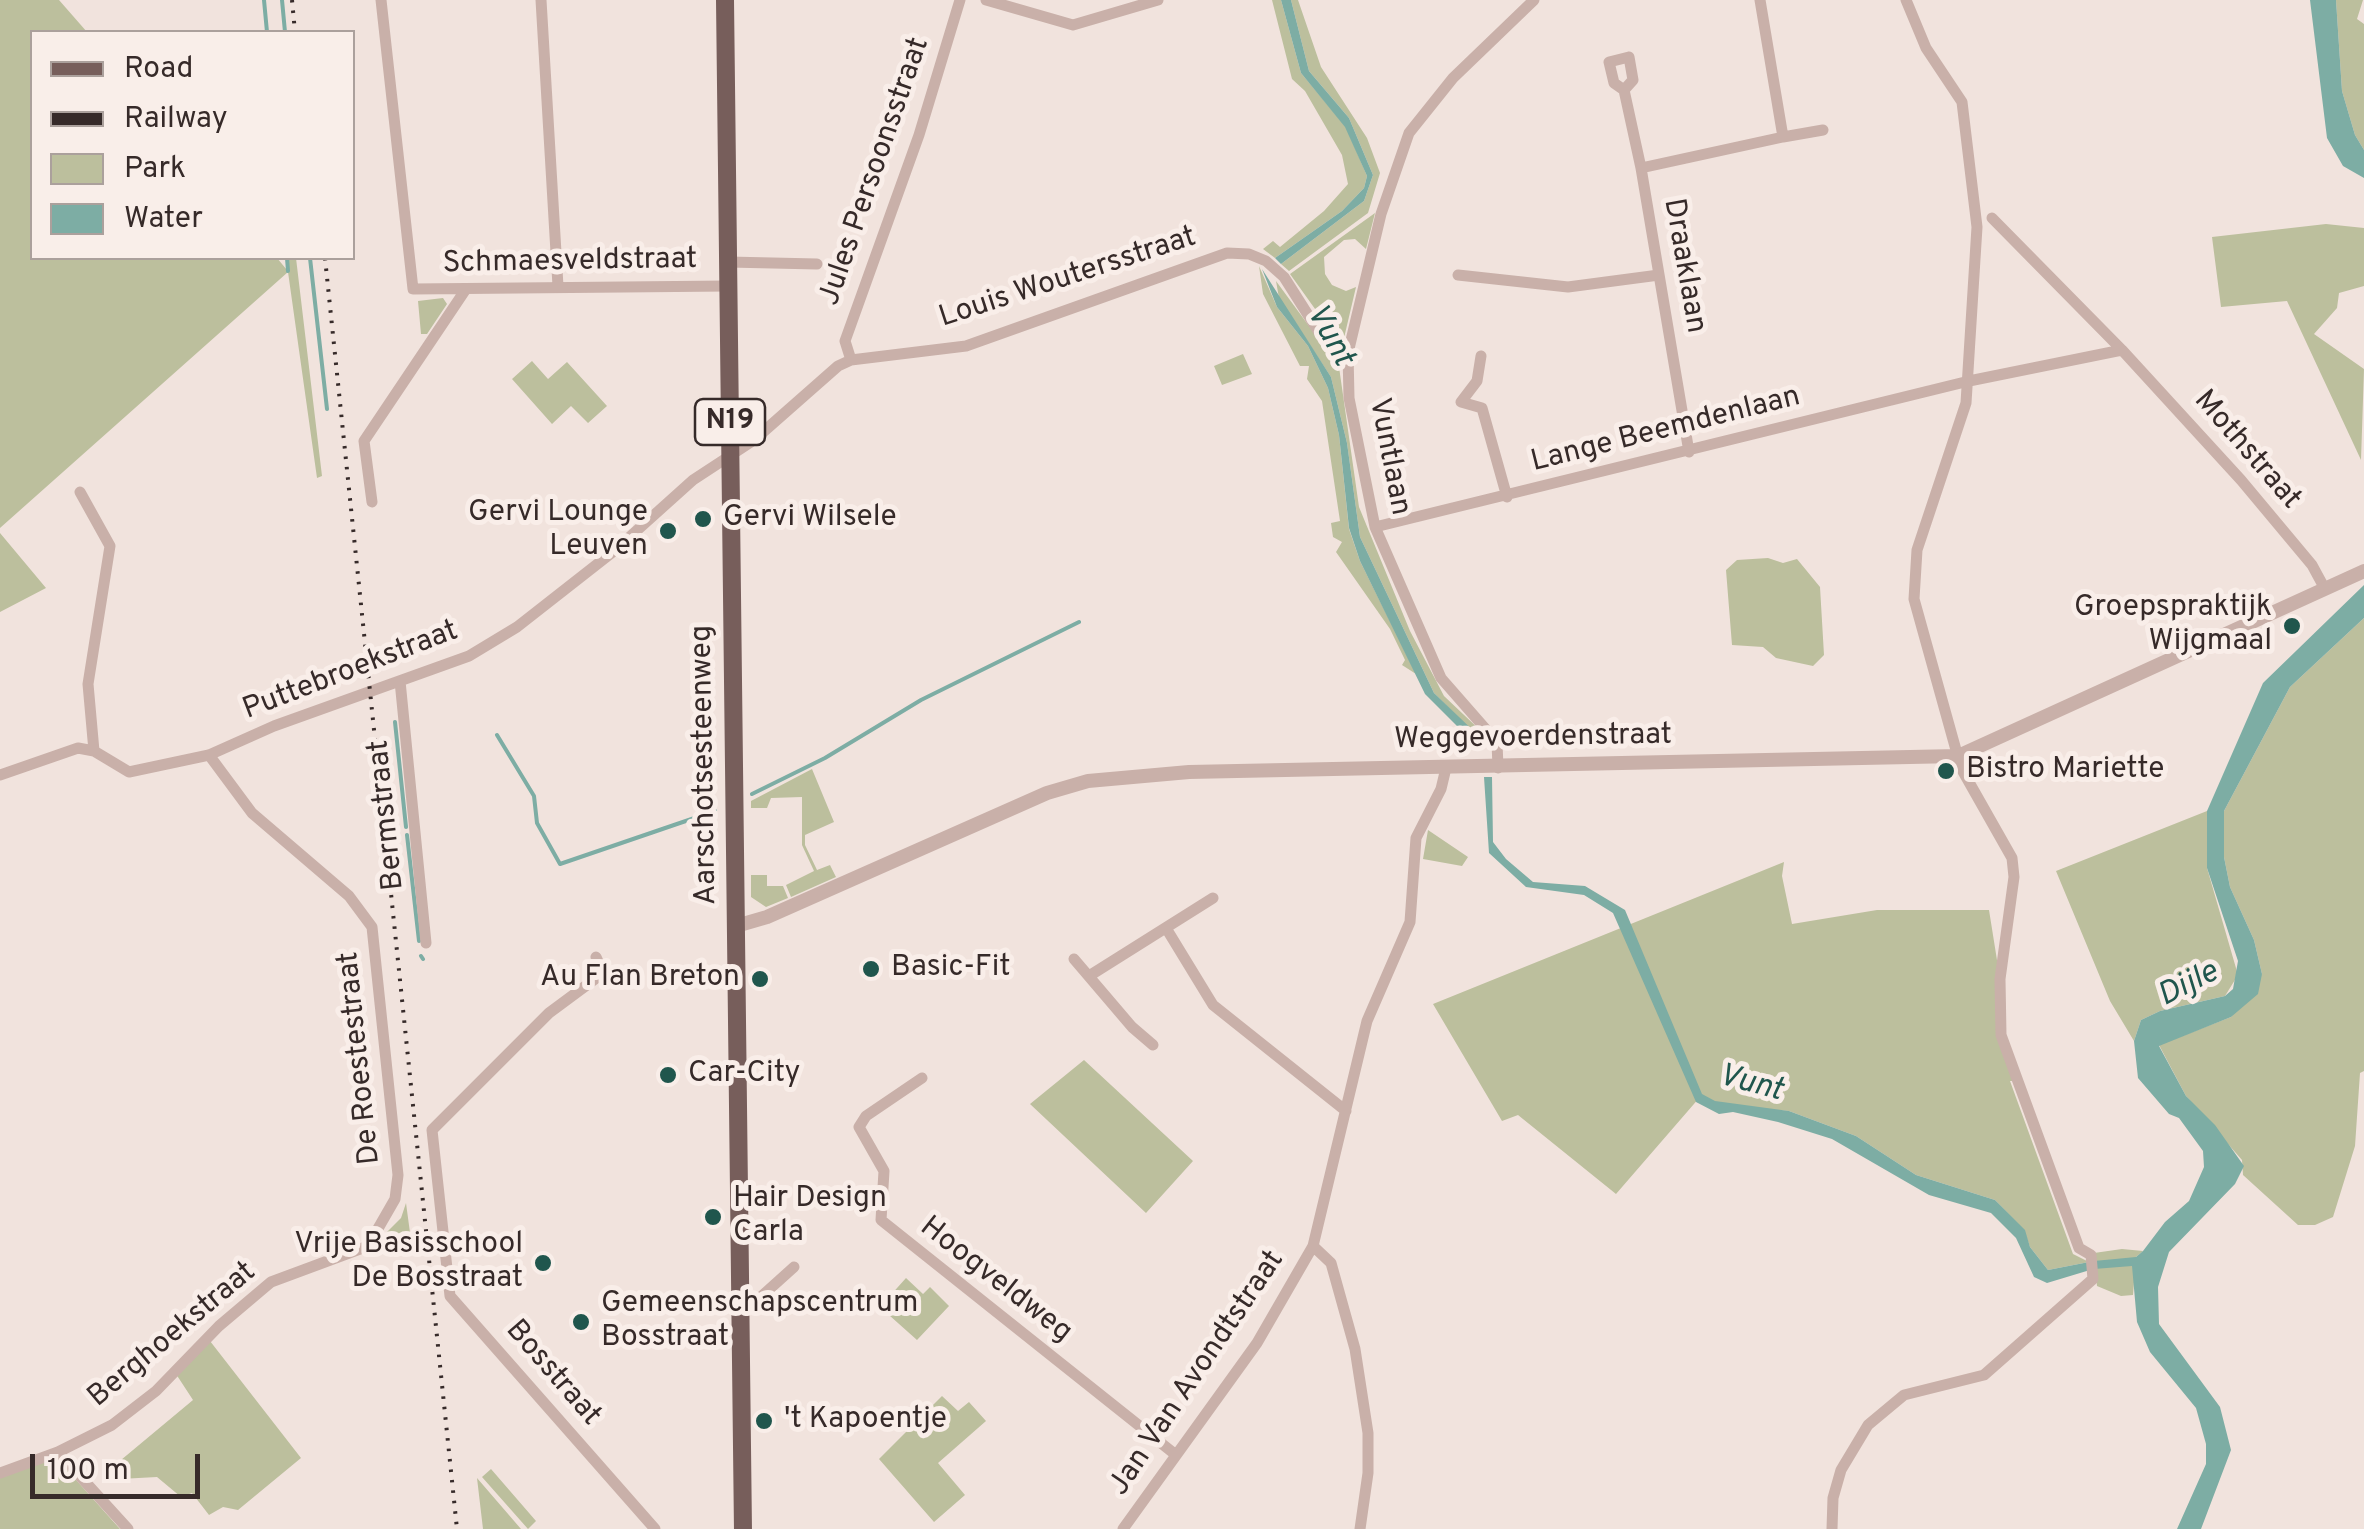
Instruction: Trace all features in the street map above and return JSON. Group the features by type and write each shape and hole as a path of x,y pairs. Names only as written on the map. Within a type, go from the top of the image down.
{"main road":[{"name":"Aarschotsesteenweg","path":"724,0 743,1529"}],"street":[{"name":"Schmaesveldstraat","path":"381,0 412,290 728,286"},
{"path":"540,0 558,286"},
{"name":"Jules Persoonsstraat","path":"850,360 845,341 919,135 960,0"},
{"path":"986,0 1073,25 1158,0"},
{"name":"Vuntlaan","path":"1491,768 1497,742 1441,678 1375,527 1349,398 1348,353 1381,214 1409,132 1453,78 1534,0"},
{"path":"1832,1529 1840,1470 1868,1425 1904,1395 1984,1375 2093,1277 2091,1256 2079,1248 2002,1036 2000,979 2014,877 2012,858 1969,788 1922,640 1914,574 1926,514 1966,402 1977,227 1962,102 1926,48 1906,0"},
{"path":"1755,1 1783,137"},
{"name":"Draaklaan","path":"1624,90 1689,452"},
{"path":"1641,168 1823,130"},
{"name":"Mothstraat","path":"1992,218 2122,350 2241,480 2312,565 2325,589"},
{"name":"Louis Woutersstraat","path":"730,456 850,360 966,346 1227,254 1248,254 1266,261 1282,274 1328,348 1348,353"},
{"path":"728,262 817,264"},
{"path":"1458,276 1568,287 1658,275"},
{"path":"372,502 364,441 466,289"},
{"path":"1968,381 2122,350"},
{"path":"1481,356 1476,381 1507,497"},
{"path":"1476,381 1461,402 1482,408"},
{"name":"Lange Beemdenlaan","path":"1375,527 1968,381"},
{"name":"Puttebroekstraat","path":"94,751 122,769 141,772 209,756 274,726 469,656 517,627 623,544 694,480 730,456"},
{"path":"0,775 71,749 94,751 88,684 110,546 80,492"},
{"name":"Weggevoerdenstraat","path":"736,926 767,917 1026,802 1088,781 1189,772 1958,756 2364,571"},
{"name":"Bermstraat","path":"400,681 426,943"},
{"name":"De Roestestraat","path":"209,756 252,813 349,896 372,927 398,1175 392,1210 377,1238"},
{"name":"Jan Van Avondtstraat","path":"1123,1529 1257,1343 1313,1246 1368,1020 1410,922 1416,838 1441,789 1446,768"},
{"path":"1089,976 1214,898"},
{"path":"1166,928 1213,1004 1346,1111"},
{"name":"Bosstraat","path":"596,957 603,973 549,1013 432,1130 450,1296 656,1529"},
{"path":"1074,959 1132,1027 1153,1044"},
{"name":"Hoogveldweg","path":"922,1078 866,1116 859,1127 884,1171 878,1212 884,1225 1176,1455"},
{"name":"Berghoekstraat","path":"0,1473 58,1452 112,1425 156,1390 219,1326 271,1282 368,1246 377,1238"},
{"path":"1313,1246 1332,1263 1355,1350 1368,1433 1368,1474 1360,1529"},
{"path":"741,1304 754,1303 794,1267"},
{"path":"58,1452 128,1529"}],"green space":[{"path":"0,0 59,0 85,30 30,30 30,260 279,260 287,270 287,260 296,260 322,476 317,478 288,272 0,528"},
{"path":"1272,0 1281,0 1301,73 1346,127 1367,176 1364,188 1342,211 1275,258 1263,249 1273,241 1280,247 1324,211 1348,184 1342,155 1305,91 1292,79"},
{"path":"1291,0 1298,0 1321,67 1367,138 1380,173 1368,213 1289,271 1281,264 1364,201 1373,175 1349,118 1309,71"},
{"path":"2336,0 2363,0 2357,19 2364,24 2364,150 2355,135 2342,91"},
{"path":"1375,213 1366,249 1355,239 1344,240 1324,257 1325,274 1332,285 1346,291 1356,287 1344,338 1338,341 1290,274"},
{"path":"2326,224 2364,228 2364,286 2339,293 2337,308 2314,334 2364,369 2361,460 2287,301 2221,307 2212,237"},
{"path":"1259,266 1277,307 1308,346 1328,388 1339,435 1349,529 1360,561 1416,674 1402,665 1405,660 1390,629 1336,552 1342,542 1333,537 1331,523 1340,521 1322,401 1307,379 1309,366 1300,366 1263,294"},
{"path":"1276,281 1339,367 1359,507 1410,631 1444,696 1482,732 1489,742 1486,745 1434,693 1360,537 1347,443 1331,377 1279,298"},
{"path":"443,298 447,304 427,334 421,334 418,301"},
{"path":"1243,354 1252,374 1222,385 1214,366"},
{"path":"532,361 548,379 567,362 607,406 588,423 571,406 552,424 512,379"},
{"path":"0,533 46,588 0,612"},
{"path":"1768,558 1783,563 1797,559 1820,587 1824,655 1813,666 1776,658 1763,647 1732,645 1726,570 1737,560"},
{"path":"2364,618 2364,1071 2360,1073 2355,1146 2333,1217 2315,1225 2298,1225 2243,1175 2242,1160 2186,1096 2159,1045 2231,1017 2262,974 2254,940 2230,887 2224,857 2224,811 2290,687"},
{"path":"812,769 834,822 805,835 805,845 817,870 830,865 836,877 791,897 786,885 814,871 802,845 802,797 771,798 767,808 751,808 751,801"},
{"path":"2207,811 2207,868 2238,975 2225,996 2160,1011 2141,1020 2134,1041 2110,1001 2056,871"},
{"path":"1428,830 1468,857 1462,866 1423,859"},
{"path":"1784,862 1782,876 1792,924 1877,910 1989,910 2000,979 2001,1035 2018,1081 2010,1081 2073,1254 2089,1262 2048,1270 2030,1247 2024,1230 1995,1200 1916,1175 1856,1136 1789,1111 1714,1105 1700,1097 1616,1194 1518,1115 1502,1121 1433,1004"},
{"path":"751,875 767,875 767,886 783,886 788,898 766,907 751,897"},
{"path":"1084,1060 1193,1161 1146,1213 1030,1104"},
{"path":"406,1203 413,1255 383,1236 401,1218"},
{"path":"2143,1251 2136,1257 2133,1295 2121,1296 2097,1286 2094,1253"},
{"path":"906,1278 923,1294 930,1287 949,1306 917,1340 880,1307"},
{"path":"210,1341 301,1458 238,1510 223,1507 209,1515 192,1493 181,1497 157,1477 120,1479 115,1465 193,1400 176,1374"},
{"path":"942,1396 958,1411 969,1402 986,1421 938,1463 965,1495 934,1522 879,1459"},
{"path":"55,1459 120,1529 0,1529 0,1476"},
{"path":"491,1469 536,1521 528,1529 482,1477"},
{"path":"477,1478 521,1529 483,1529"}],"water":[{"path":"1281,0 1291,0 1309,71 1349,118 1373,175 1364,201 1281,264 1275,258 1342,211 1364,188 1367,176 1345,127 1301,73"},
{"path":"2310,0 2336,0 2342,91 2355,135 2364,150 2364,178 2343,166 2327,138"},
{"path":"1262,269 1331,377 1347,443 1360,537 1434,693 1483,740 1486,745 1480,749 1425,694 1360,561 1349,528 1339,435 1328,388 1308,346 1277,307"},
{"name":"Dijle","path":"2364,585 2364,618 2290,687 2224,811 2224,857 2230,887 2254,940 2262,974 2258,994 2231,1017 2159,1046 2186,1096 2215,1125 2244,1166 2235,1184 2169,1252 2158,1287 2159,1324 2220,1407 2231,1450 2201,1529 2177,1529 2206,1464 2206,1444 2196,1408 2150,1352 2137,1322 2132,1266 2094,1269 2094,1261 2136,1257 2143,1251 2165,1222 2189,1201 2204,1167 2203,1151 2179,1118 2169,1114 2138,1078 2134,1041 2141,1020 2160,1011 2225,996 2233,989 2238,961 2207,868 2207,811 2263,683"},
{"path":"1484,777 1492,777 1493,842 1506,859 1533,882 1585,886 1625,910 1702,1094 1715,1101 1789,1111 1856,1136 1916,1175 1995,1200 2025,1230 2030,1247 2048,1270 2089,1262 2090,1270 2047,1283 2034,1277 2016,1238 1991,1213 1929,1195 1832,1139 1733,1112 1719,1114 1696,1102 1613,913 1584,895 1526,887 1489,853"}],"waterway":[{"path":"264,0 267,30"},
{"path":"282,0 285,30"},
{"path":"287,260 288,271"},
{"path":"310,260 327,409"},
{"path":"752,794 825,758 921,700 1079,622"},
{"path":"395,722 406,827"},
{"path":"497,735 534,796 537,823 560,864 715,811"},
{"path":"407,835 419,941"}],"railway":[{"path":"292,0 295,30"},
{"path":"325,260 457,1529"}],"place":[{"name":"Gervi Wilsele","path":"703,519"},
{"name":"Gervi Lounge Leuven","path":"668,531"},
{"name":"Groepspraktijk Wijgmaal","path":"2292,626"},
{"name":"Bistro Mariette","path":"1946,771"},
{"name":"Basic-Fit","path":"871,969"},
{"name":"Au Flan Breton","path":"760,979"},
{"name":"Car-City","path":"668,1075"},
{"name":"Hair Design Carla","path":"713,1217"},
{"name":"Vrije Basisschool De Bosstraat","path":"543,1263"},
{"name":"Gemeenschapscentrum Bosstraat","path":"581,1322"},
{"name":"'t Kapoentje","path":"764,1421"}],"water label":[{"name":"Vunt","path":"1328,336"},
{"name":"Vunt","path":"1750,1085"}]}
